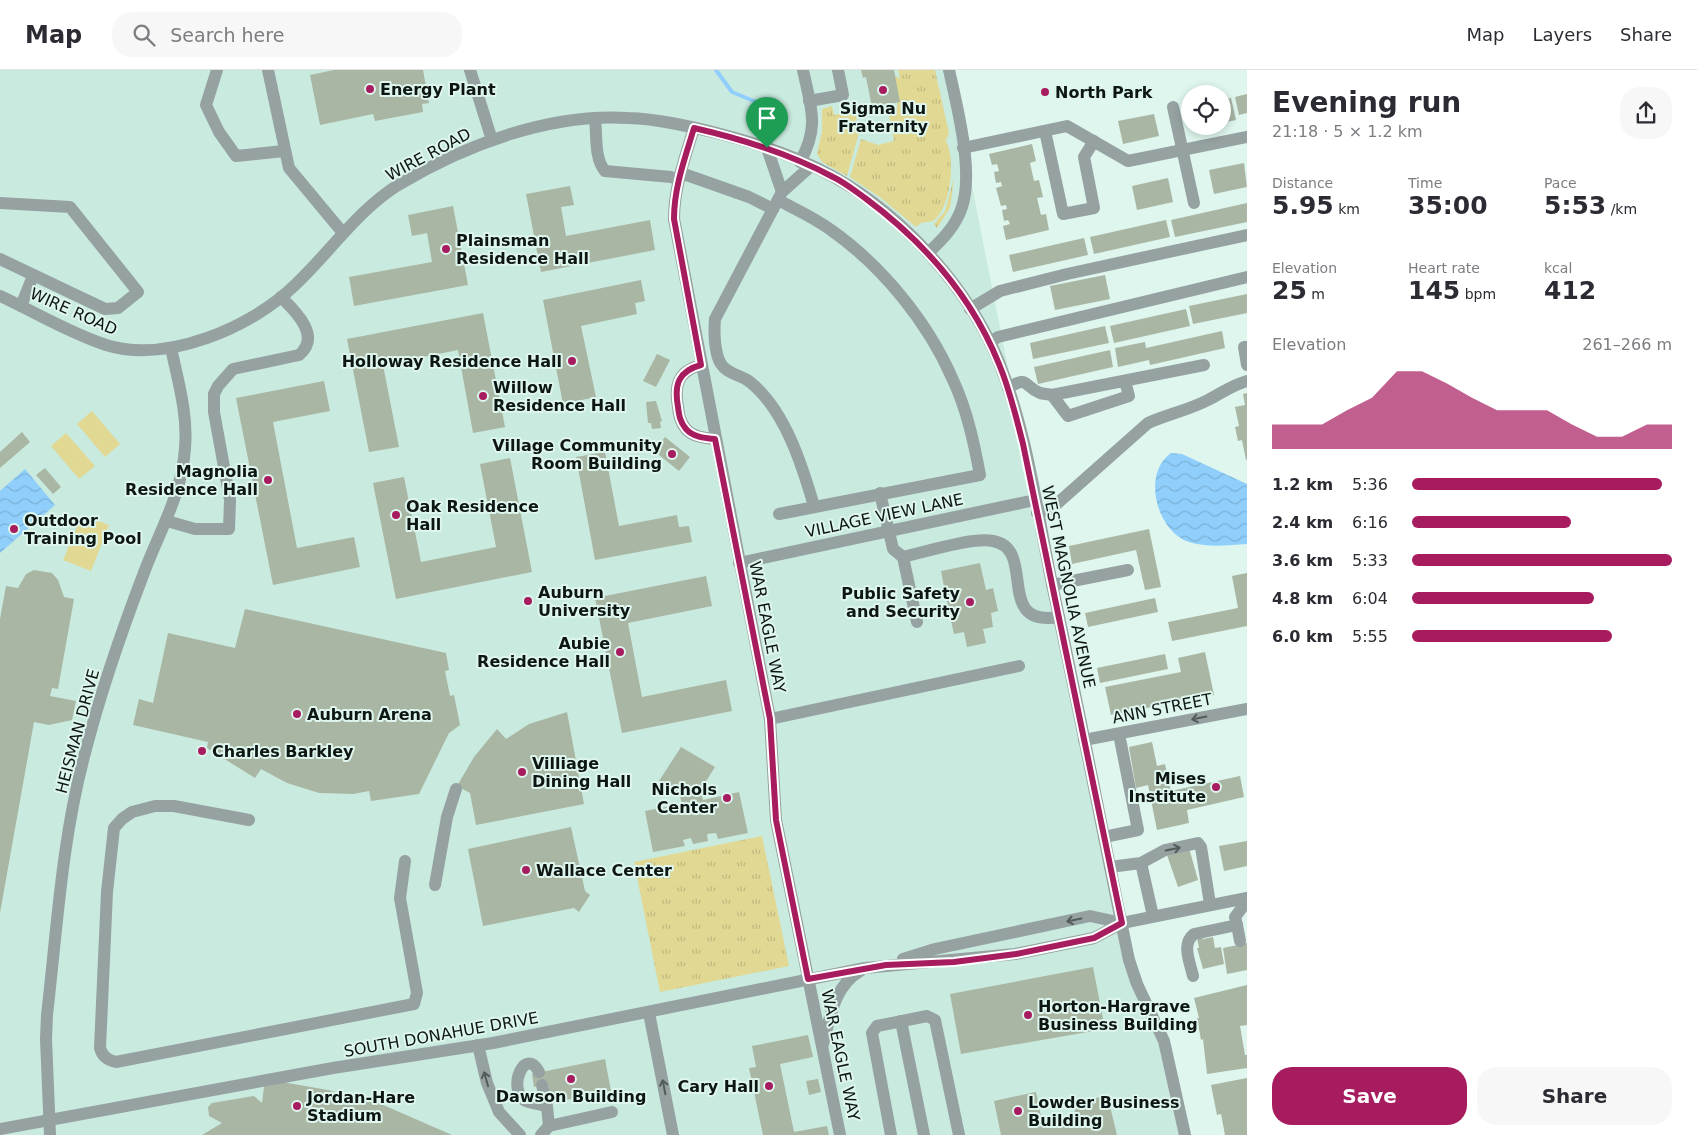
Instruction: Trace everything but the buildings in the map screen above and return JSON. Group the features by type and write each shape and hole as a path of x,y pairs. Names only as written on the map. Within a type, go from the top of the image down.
{"street":[{"path":"217,70 206,105 219,132 236,156 284,151"},
{"path":"268,70 289,168 343,233"},
{"path":"470,70 492,140"},
{"path":"803,70 813,133 805,164 777,200 715,319 714,330 720,364 727,370 750,382 786,428 799,456 814,506"},
{"path":"809,102 843,95 838,70"},
{"path":"928,253 945,237 962,208 966,177 963,148 949,70"},
{"path":"1173,107 1194,203"},
{"path":"595,118 600,166 605,172 671,178 680,177 749,197 777,200 830,229 858,252 887,280 923,327 941,355 965,412 980,475 779,514"},
{"name":"WIRE ROAD","path":"0,296 61,326 108,346 130,350 171,348 222,332 259,313 293,287 361,214 396,187 463,151 492,140 550,125 595,118 628,118 694,128 767,148 835,177 877,208 928,253"},
{"path":"963,148 1067,126 1128,161 1247,137"},
{"name":"WAR EAGLE WAY","path":"694,128 674,202 674,219 770,719 776,820 840,1135"},
{"path":"1045,131 1063,214 1094,208 1084,157 1094,142"},
{"path":"767,148 777,200"},
{"path":"0,203 70,208 138,292 118,308 105,309 0,260"},
{"path":"970,309 1000,291 1085,270 1247,235"},
{"name":"WEST MAGNOLIA AVENUE","path":"928,253 970,309 990,342 1008,388 1036,507 1129,960 1137,984 1164,1041 1185,1135"},
{"path":"20,306 33,276"},
{"path":"990,342 998,337 1247,278"},
{"path":"166,521 194,529 229,530 231,518 230,500 214,412 214,394 218,386 233,369 299,355 302,352 307,337 304,321 281,297"},
{"path":"1247,346 1244,347 1247,365"},
{"name":"HEISMAN DRIVE","path":"50,1135 47,1015 64,863 77,787 104,685 145,570 178,493 185,449 183,405 171,348"},
{"path":"701,365 690,368 682,375 675,391 680,418 686,429 698,437 715,439"},
{"path":"1008,388 1019,381 1026,382 1039,393 1052,395 1204,365"},
{"path":"1052,395 1068,416 1129,396 1125,381"},
{"name":"VILLAGE VIEW LANE","path":"739,563 889,530 1036,507 1051,510 1148,422 1189,409 1209,400 1230,386 1247,381"},
{"path":"880,493 893,549 903,557 917,622"},
{"path":"903,557 983,540 1001,543 1012,556 1022,605 1028,614 1046,620 1059,617"},
{"path":"1052,585 1128,570"},
{"path":"770,719 1019,666"},
{"name":"ANN STREET","path":"1084,740 1247,708"},
{"path":"1104,837 1138,830 1118,734"},
{"path":"435,885 448,818 456,789"},
{"path":"249,820 174,806 155,806 132,812 114,828 107,892 100,1048 102,1054 110,1061 116,1062 414,1004 417,993 400,898 406,861"},
{"path":"1110,867 1141,863 1165,850 1198,843 1201,847 1210,904"},
{"path":"1141,863 1153,916"},
{"path":"1122,923 1210,904 1247,899"},
{"path":"1240,940 1235,917 1247,899"},
{"name":"SOUTH DONAHUE DRIVE","path":"886,965 935,949 1090,916 1122,923"},
{"name":"SOUTH DONAHUE DRIVE","path":"0,1129 49,1118 478,1045 650,1019 808,979 865,968 886,965 954,962 1016,954 1094,938 1122,923"},
{"path":"1193,976 1186,945 1190,937 1194,934 1237,925"},
{"path":"822,1047 831,1010 838,994 846,982 865,968"},
{"path":"891,1135 872,1032 878,1026 927,1016 931,1016 934,1020 959,1135"},
{"path":"650,1019 673,1135"},
{"path":"901,1021 924,1135"},
{"path":"478,1045 487,1083 499,1112 520,1135"},
{"path":"539,1072 531,1064 524,1066 518,1071 517,1078 521,1097 525,1101 547,1107"},
{"path":"542,1085 547,1107 545,1131 612,1112"}],"shaded area":[{"name":"Auburn University","path":"0,70 949,70 1023,444 1122,923 1164,1041 1185,1135 0,1135"}],"green space":[{"path":"898,70 935,70 949,133 946,141 951,159 948,195 939,215 933,221 921,223 916,227 881,198 850,177 861,139 878,145 894,141 888,111 897,109 897,103 899,102 894,75 900,79"},
{"path":"832,106 834,115 855,110 859,133 847,176 822,162 817,154 822,131 822,109"},
{"path":"954,178 950,208 937,228 934,224 945,211"},
{"path":"92,411 120,444 105,457 77,424"},
{"path":"66,433 95,466 79,479 51,446"},
{"path":"82,515 109,525 91,571 63,560"},
{"path":"762,836 789,966 660,992 634,862"}],"water":[{"path":"1171,453 1182,454 1247,484 1247,544 1218,546 1196,544 1178,536 1168,527 1161,515 1155,488 1157,474 1162,462"},
{"name":"Outdoor Training Pool","path":"25,469 55,505 0,553 0,491"}],"waterway":[{"path":"716,70 732,92 761,104"}],"place":[{"name":"Energy Plant","path":"370,89"},
{"name":"Sigma Nu Fraternity","path":"883,90"},
{"name":"North Park","path":"1045,92"},
{"name":"Plainsman Residence Hall","path":"446,249"},
{"name":"Holloway Residence Hall","path":"572,361"},
{"name":"Willow Residence Hall","path":"483,396"},
{"name":"Village Community Room Building","path":"672,454"},
{"name":"Magnolia Residence Hall","path":"268,480"},
{"name":"Oak Residence Hall","path":"396,515"},
{"name":"Outdoor Training Pool","path":"14,529"},
{"name":"Auburn University","path":"528,601"},
{"name":"Public Safety and Security","path":"970,602"},
{"name":"Aubie Residence Hall","path":"620,652"},
{"name":"Auburn Arena","path":"297,714"},
{"name":"Charles Barkley","path":"202,751"},
{"name":"Villiage Dining Hall","path":"522,772"},
{"name":"Mises Institute","path":"1216,787"},
{"name":"Nichols Center","path":"727,798"},
{"name":"Wallace Center","path":"526,870"},
{"name":"Horton-Hargrave Business Building","path":"1028,1015"},
{"name":"Dawson Building","path":"571,1079"},
{"name":"Cary Hall","path":"769,1086"},
{"name":"Jordan-Hare Stadium","path":"297,1106"},
{"name":"Lowder Business Building","path":"1018,1111"}],"route":[{"path":"694,128 767,148 835,177 906,231 945,273 990,342 1000,365 1023,444 1122,923 1094,938 994,958 886,965 808,979 776,820 770,719 715,439 698,437 686,429 680,418 675,391 682,375 690,368 701,365 674,219 674,202 694,128"}]}
